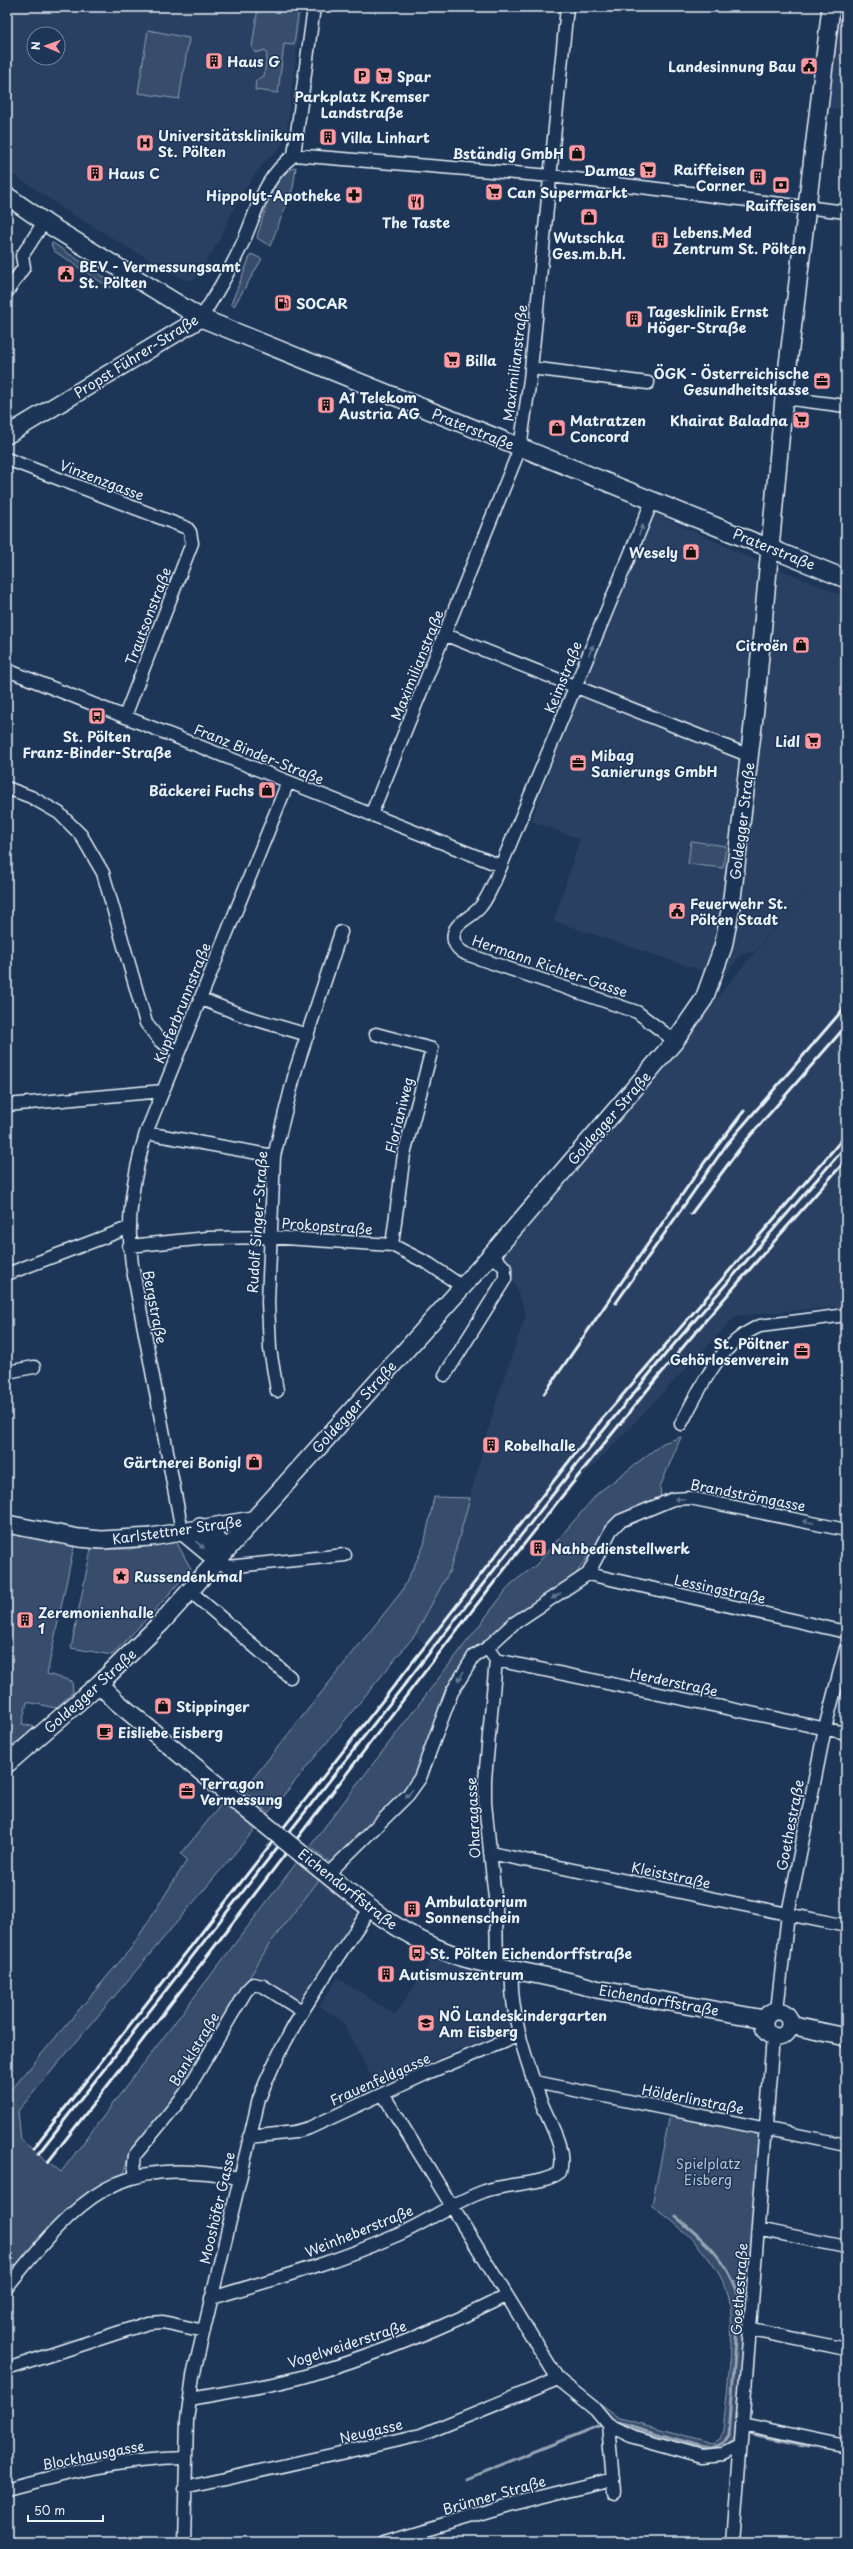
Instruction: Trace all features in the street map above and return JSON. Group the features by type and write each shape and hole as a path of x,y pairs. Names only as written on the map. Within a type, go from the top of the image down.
{"main road":[{"name":"Goldegger Straße","path":"7,1764 99,1684 143,1643 492,1254 675,1041 704,999 724,947 732,906 750,756 784,398 831,7"},
{"name":"Praterstraße","path":"7,196 44,222 201,318 520,448 653,499 846,579"},
{"name":"Propst Führer-Straße","path":"7,435 201,318"},
{"name":"Karlstettner Straße","path":"7,1524 79,1538 102,1540 151,1536 200,1527 252,1520"},
{"path":"200,1527 222,1554"},
{"path":"182,1530 222,1554"},
{"name":"Eichendorffstraße","path":"99,1684 117,1702 235,1800 370,1909 403,1932 435,1948 466,1959 571,1981 596,1989 771,2015"},
{"path":"771,2015 787,2015 790,2026 785,2035 773,2037 764,2029 771,2015"},
{"path":"790,2026 846,2038"}],"street":[{"path":"314,7 294,155 550,176 846,212"},
{"name":"Maximilianstraße","path":"371,815 446,635 520,448 531,368 567,7"},
{"name":"Propst Führer-Straße","path":"201,318 236,257 264,187 279,166 294,155"},
{"path":"7,292 24,267 22,256 44,222"},
{"path":"531,368 648,383"},
{"path":"784,398 846,406"},
{"name":"Vinzenzgasse","path":"7,459 186,528"},
{"name":"Keimstraße","path":"501,866 653,499"},
{"name":"Trautsonstraße","path":"125,716 192,543 190,532 186,528"},
{"path":"446,635 750,756"},
{"name":"Franz Binder-Straße","path":"7,670 501,866"},
{"name":"Kupferbrunnstraße","path":"163,1090 288,782"},
{"path":"7,788 31,797 59,813 81,835 102,873 146,1023 160,1041 178,1052"},
{"name":"Hermann Richter-Gasse","path":"501,866 481,907 455,928 454,943 460,951 637,1012 675,1041"},
{"name":"Rudolf Singer-Straße","path":"277,1391 270,1349 268,1302 269,1237 274,1156 288,1099 341,932"},
{"path":"201,999 247,1017 308,1035"},
{"name":"Florianiweg","path":"376,1034 432,1049 404,1154 392,1245"},
{"path":"7,1105 163,1090"},
{"name":"Bergstraße","path":"163,1090 146,1133 132,1188 128,1228 182,1530"},
{"path":"146,1133 274,1156"},
{"path":"7,1274 128,1228"},
{"name":"Prokopstraße","path":"130,1246 207,1238 269,1237 392,1245 429,1264 462,1287"},
{"path":"445,1375 505,1279 505,1268 492,1254"},
{"path":"681,1424 708,1373 735,1340 747,1331 760,1326 846,1315"},
{"path":"7,1372 34,1367"},
{"name":"Brandströmgasse","path":"487,1648 513,1624 588,1574 611,1530 620,1521 673,1499 690,1498 846,1530"},
{"path":"222,1554 227,1567 345,1555"},
{"name":"Lessingstraße","path":"588,1574 846,1632"},
{"path":"190,1591 290,1677"},
{"path":"324,1872 408,1795 420,1778 452,1692 469,1662 487,1648 496,1660"},
{"name":"Goethestraße","path":"771,2015 788,1914 825,1728 846,1648"},
{"name":"Herderstraße","path":"496,1660 846,1733"},
{"name":"Oharagasse","path":"496,1660 485,1779 490,1853 496,1908 504,1967 520,2035 535,2082 558,2141 561,2155 560,2172"},
{"name":"Kleiststraße","path":"490,1853 846,1926"},
{"name":"Mooshöfer Gasse","path":"184,2542 185,2458 190,2399 211,2298 249,2137 270,2069 302,2011 370,1909"},
{"name":"Banklstraße","path":"136,2176 135,2155 185,2094 246,1991 253,1984 263,1986 302,2011"},
{"name":"Frauenfeldgasse","path":"249,2137 295,2132 309,2128 383,2094 520,2035"},
{"name":"Goethestraße","path":"733,2542 751,2330 773,2037"},
{"name":"Hölderlinstraße","path":"535,2082 846,2146"},
{"path":"383,2094 454,2207 506,2296 558,2379 593,2407 608,2425 631,2436 702,2456 724,2454 740,2446"},
{"path":"7,2287 32,2257 84,2204 118,2182 136,2176 161,2171 184,2170 239,2178"},
{"name":"Weinheberstraße","path":"211,2298 276,2279 395,2236 484,2191 512,2183 548,2178 560,2172"},
{"path":"758,2229 846,2247"},
{"name":"Vogelweiderstraße","path":"190,2399 314,2374 414,2339 506,2296"},
{"path":"7,2369 148,2323 163,2322 204,2331"},
{"path":"751,2330 846,2349"},
{"name":"Neugasse","path":"184,2488 421,2435 558,2379"},
{"path":"742,2424 846,2446"},
{"path":"608,2425 614,2493"},
{"name":"Blockhausgasse","path":"7,2489 70,2471 146,2458 185,2458"},
{"name":"Brünner Straße","path":"384,2542 512,2504 613,2478"}],"shaded area":[{"name":"Universitätsklinikum St. Pölten","path":"7,7 302,7 286,137 279,149 265,161 240,196 217,244 195,280 185,280 70,213 7,170"},
{"path":"839,7 846,8 846,110 828,108"},
{"path":"654,513 744,555 846,597 846,1306 736,1316 539,1523 433,1651 415,1635 450,1570 498,1395 526,1315 505,1255 508,1249 821,873 754,952 741,954 723,978 554,921 580,839 531,821 583,680"},
{"path":"319,1880 349,1905 355,1912 354,1919 298,2003 252,1973 269,1946"},
{"name":"NÖ Landeskindergarten Am Eisberg","path":"434,1956 493,1975 502,1984 510,2025 505,2034 455,2051 376,2086 342,2021 319,2006 338,1978 395,2015"}],"green space":[{"path":"258,7 299,7 294,45 284,44 278,93 255,90 256,80 264,76 267,55 265,50 255,53 252,47"},
{"path":"148,30 189,38 179,99 138,93"},
{"path":"296,167 293,188 270,246 257,238 267,205 275,186 281,178"},
{"path":"53,243 113,283 110,288 54,251 51,244"},
{"path":"251,254 262,259 234,306 231,304"},
{"path":"691,841 726,846 723,868 688,864"},
{"path":"681,1437 660,1487 661,1499 610,1525 573,1578 493,1634 472,1653 418,1777 332,1864 310,1846 511,1584 536,1565 598,1493 663,1443"},
{"path":"434,1497 470,1498 450,1570 415,1635 269,1813 243,1791 402,1591 424,1545"},
{"path":"7,1533 74,1546 47,1674 72,1681 73,1692 56,1708 27,1702 22,1724 35,1727 7,1751"},
{"path":"176,1541 191,1569 112,1655 71,1648 91,1549 130,1549"},
{"path":"223,1802 256,1828 18,2111 21,2140 61,2172 297,1862 319,1880 268,1946 183,2092 129,2154 123,2175 99,2187 7,2278 7,2095 132,1947 187,1860 181,1854"},
{"name":"Spielplatz Eisberg","path":"670,2114 760,2133 735,2437 727,2446 713,2453 620,2429 600,2410 601,2405 619,2418 713,2443 720,2439 723,2431 731,2343 728,2295 723,2281 707,2256 686,2234 652,2205"}],"waterway":[{"path":"617,2422 703,2447 721,2444 727,2440 729,2436 739,2297 735,2284 722,2262 706,2243 676,2217"},
{"path":"466,2479 600,2425"},
{"path":"751,2434 808,2446"}],"railway":[{"path":"616,1303 727,1144 846,1006"},
{"path":"691,1214 744,1143 846,1026"},
{"path":"544,1394 704,1163 744,1111"},
{"path":"33,2149 602,1419 846,1135"},
{"path":"38,2154 590,1447 669,1350 846,1146"},
{"path":"48,2162 478,1603 624,1419 678,1353 846,1160"}],"place":[{"name":"Haus G","path":"214,61"},
{"name":"Landesinnung Bau","path":"809,66"},
{"name":"Parkplatz Kremser Landstraße","path":"362,76"},
{"name":"Spar","path":"384,76"},
{"name":"Villa Linhart","path":"328,137"},
{"name":"Universitätsklinikum St. Pölten","path":"145,143"},
{"name":"Bständig GmbH","path":"577,153"},
{"name":"Damas","path":"648,170"},
{"name":"Haus C","path":"95,173"},
{"name":"Raiffeisen Corner","path":"758,177"},
{"name":"Raiffeisen","path":"781,185"},
{"name":"Can Supermarkt","path":"494,192"},
{"name":"Hippolyt-Apotheke","path":"354,195"},
{"name":"The Taste","path":"416,202"},
{"name":"Wutschka Ges.m.b.H.","path":"589,217"},
{"name":"Lebens.Med Zentrum St. Pölten","path":"660,240"},
{"name":"BEV - Vermessungsamt St. Pölten","path":"66,274"},
{"name":"SOCAR","path":"283,303"},
{"name":"Tagesklinik Ernst Höger-Straße","path":"634,319"},
{"name":"Billa","path":"452,360"},
{"name":"ÖGK - Österreichische Gesundheitskasse","path":"822,381"},
{"name":"A1 Telekom Austria AG","path":"326,405"},
{"name":"Khairat Baladna","path":"801,420"},
{"name":"Matratzen Concord","path":"557,428"},
{"name":"Wesely","path":"691,552"},
{"name":"Citroën","path":"801,645"},
{"name":"St. Pölten Franz-Binder-Straße","path":"97,716"},
{"name":"Lidl","path":"813,741"},
{"name":"Mibag Sanierungs GmbH","path":"578,763"},
{"name":"Bäckerei Fuchs","path":"267,790"},
{"name":"Feuerwehr St. Pölten Stadt","path":"677,911"},
{"name":"St. Pöltner Gehörlosenverein","path":"802,1351"},
{"name":"Robelhalle","path":"491,1445"},
{"name":"Gärtnerei Bonigl","path":"254,1462"},
{"name":"Nahbedienstellwerk","path":"538,1548"},
{"name":"Russendenkmal","path":"121,1576"},
{"name":"Zeremonienhalle 1","path":"25,1620"},
{"name":"Stippinger","path":"163,1706"},
{"name":"Eisliebe Eisberg","path":"105,1732"},
{"name":"Terragon Vermessung","path":"187,1791"},
{"name":"Ambulatorium Sonnenschein","path":"412,1909"},
{"name":"St. Pölten Eichendorffstraße","path":"417,1953"},
{"name":"Autismuszentrum","path":"386,1974"},
{"name":"NÖ Landeskindergarten Am Eisberg","path":"426,2023"}]}
